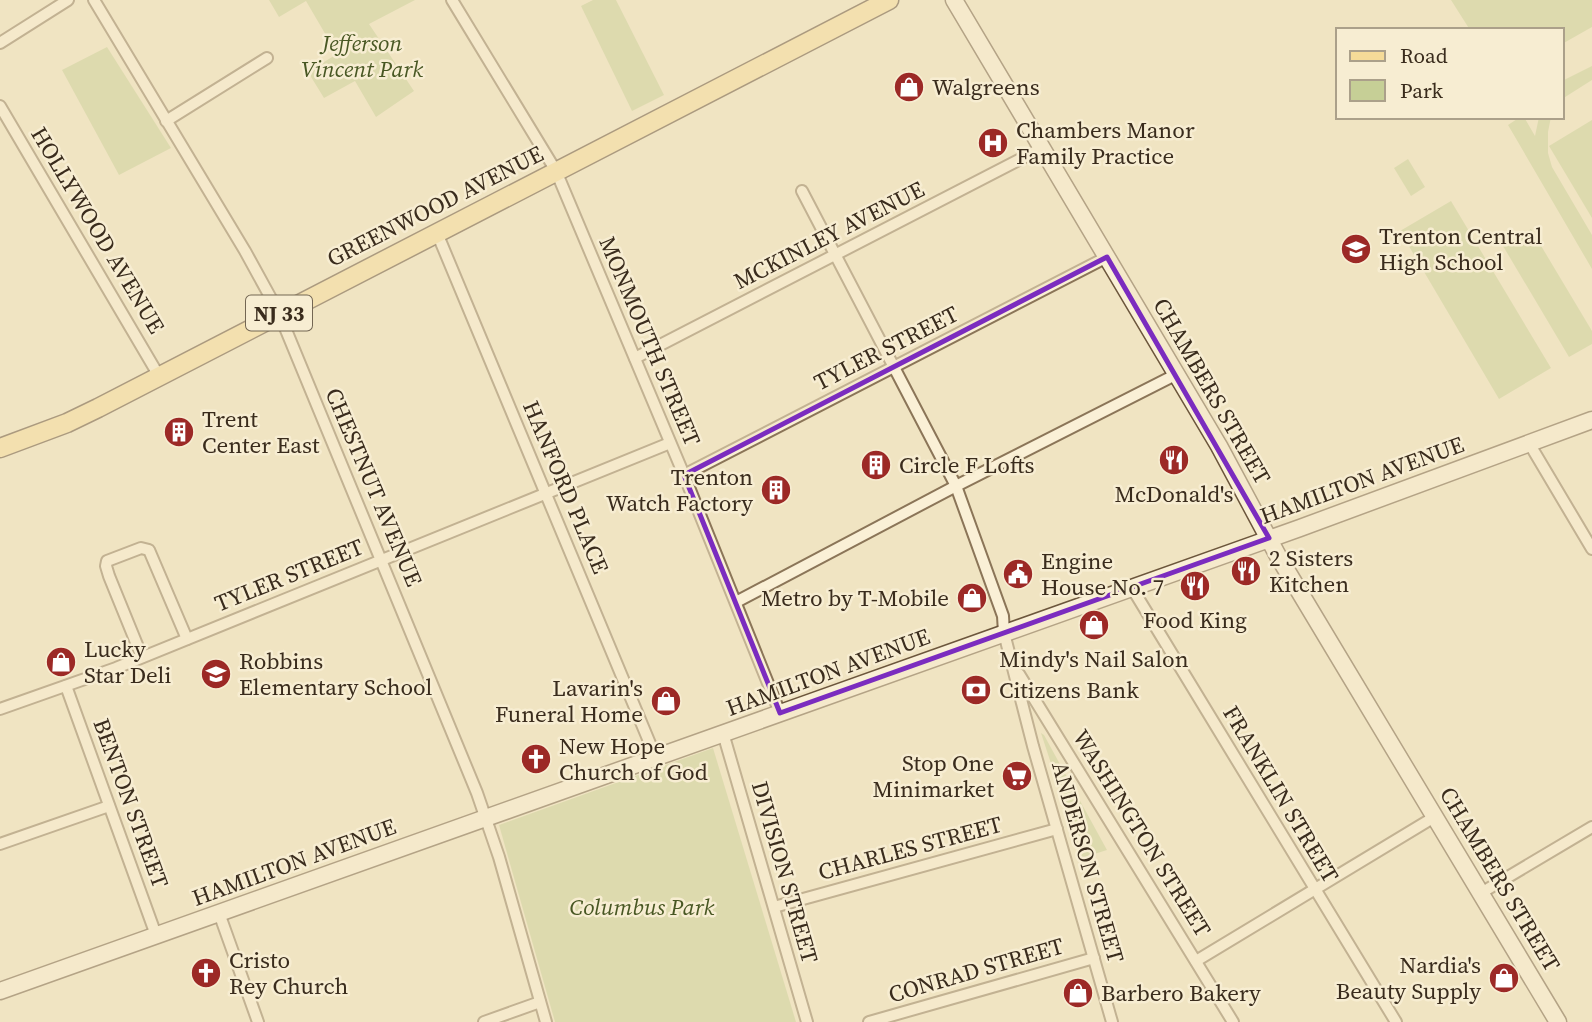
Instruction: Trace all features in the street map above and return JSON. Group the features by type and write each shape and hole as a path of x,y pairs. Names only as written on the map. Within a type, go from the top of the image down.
{"main road":[{"name":"GREENWOOD AVENUE","path":"0,448 67,423 888,0"},
{"name":"CHAMBERS STREET","path":"954,0 1177,374 1322,630 1558,1022"},
{"name":"HAMILTON AVENUE","path":"0,991 656,758 1592,420"}],"street":[{"path":"0,43 68,0"},
{"name":"CHESTNUT AVENUE","path":"94,0 245,251 279,313 486,818 546,1022"},
{"name":"MONMOUTH STREET","path":"452,0 556,171 780,712"},
{"path":"166,121 267,58"},
{"name":"HOLLYWOOD AVENUE","path":"0,106 159,376"},
{"name":"MCKINLEY AVENUE","path":"635,358 1042,148"},
{"name":"ANDERSON STREET","path":"802,191 956,486 1003,618 1004,633 1032,746 1112,1022"},
{"name":"HANFORD PLACE","path":"437,233 656,758"},
{"name":"TYLER STREET","path":"684,475 1107,257"},
{"path":"736,601 1177,374"},
{"name":"TYLER STREET","path":"0,709 142,657 670,443"},
{"path":"1529,443 1592,549"},
{"path":"142,657 109,576 107,561 141,548 149,550 187,639"},
{"name":"FRANKLIN STREET","path":"1132,587 1396,1022"},
{"name":"WASHINGTON STREET","path":"1014,666 1233,1022"},
{"name":"BENTON STREET","path":"66,686 156,935"},
{"name":"DIVISION STREET","path":"723,733 807,1022"},
{"path":"0,844 109,806"},
{"path":"1196,961 1436,816"},
{"path":"1481,893 1592,827"},
{"name":"CHARLES STREET","path":"774,907 1057,829"},
{"path":"219,913 258,1022"},
{"name":"CONRAD STREET","path":"869,1022 1094,958"},
{"path":"484,1022 540,1002"}],"highlighted area":[{"path":"1107,257 1269,538 780,713 684,475"}],"green space":[{"name":"Jefferson Vincent Park","path":"269,0 415,0 369,24 414,91 376,117 355,81 324,98 308,72 337,54 306,1 279,17"},
{"path":"593,0 616,0 664,95 632,111 581,6"},
{"path":"1451,0 1592,0 1592,27 1564,43 1564,28 1469,28"},
{"path":"107,47 171,148 119,175 62,70"},
{"path":"1592,66 1592,80 1564,98 1564,80"},
{"path":"1517,119 1525,119 1535,136 1539,119 1551,119 1548,153 1552,167 1592,235 1592,269 1508,125"},
{"path":"1592,120 1592,218 1549,146"},
{"path":"1408,159 1425,187 1411,196 1394,168"},
{"path":"1451,201 1551,368 1499,399 1400,231"},
{"path":"1531,229 1592,331 1592,344 1569,357 1503,246"},
{"path":"1041,733 1044,735 1107,850 1082,858"},
{"name":"Columbus Park","path":"713,748 796,1022 555,1022 499,825"}],"place":[{"name":"Walgreens","path":"909,87"},
{"name":"Chambers Manor Family Practice","path":"993,143"},
{"name":"Trenton Central High School","path":"1356,249"},
{"name":"Trent Center East","path":"179,432"},
{"name":"McDonald's","path":"1174,460"},
{"name":"Circle F Lofts","path":"876,465"},
{"name":"Trenton Watch Factory","path":"776,490"},
{"name":"2 Sisters Kitchen","path":"1246,571"},
{"name":"Engine House No. 7","path":"1018,574"},
{"name":"Food King","path":"1195,586"},
{"name":"Metro by T-Mobile","path":"972,598"},
{"name":"Mindy's Nail Salon","path":"1094,625"},
{"name":"Lucky Star Deli","path":"61,662"},
{"name":"Robbins Elementary School","path":"216,674"},
{"name":"Citizens Bank","path":"976,690"},
{"name":"Lavarin's Funeral Home","path":"666,701"},
{"name":"New Hope Church of God","path":"536,759"},
{"name":"Stop One Minimarket","path":"1017,776"},
{"name":"Cristo Rey Church","path":"206,973"},
{"name":"Nardia's Beauty Supply","path":"1504,978"},
{"name":"Barbero Bakery","path":"1078,993"}]}
